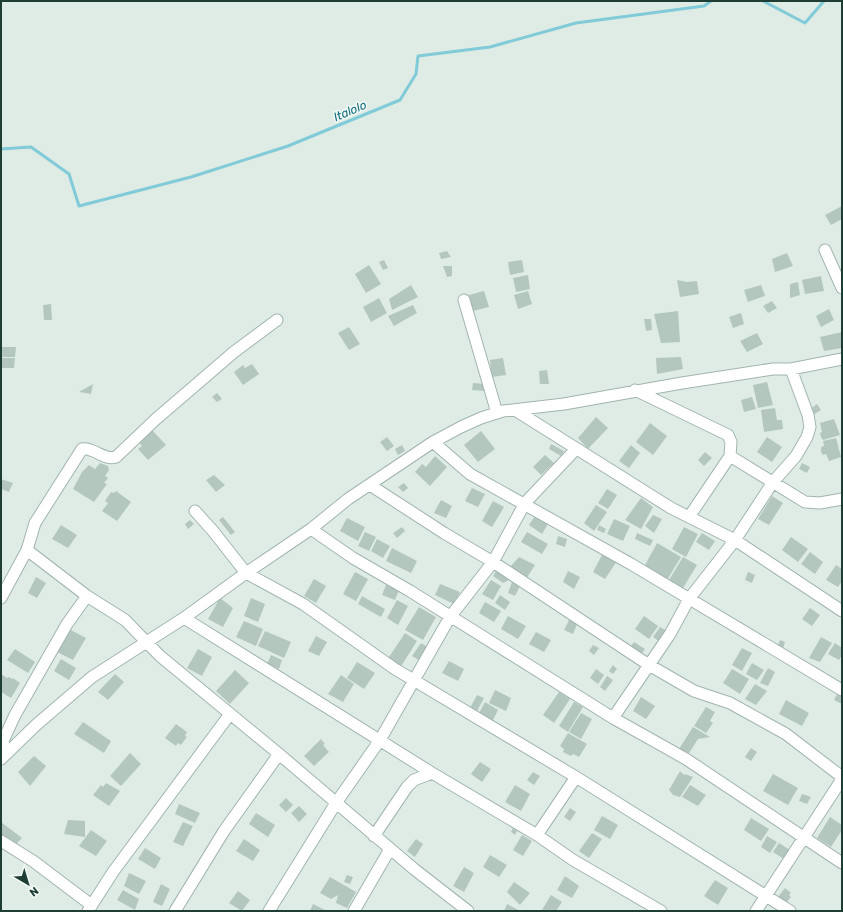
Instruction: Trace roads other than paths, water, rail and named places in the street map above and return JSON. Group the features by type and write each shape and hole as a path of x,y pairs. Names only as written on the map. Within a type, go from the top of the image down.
{"street":[{"path":"826,250 842,288"},
{"path":"464,300 497,413"},
{"path":"1,598 27,550 35,522 82,449 88,448 112,458 116,457 156,419 234,352 277,320"},
{"path":"3,756 92,677 184,618 310,529 337,507 433,442 481,418 497,413 564,404 635,390 773,369 791,369 842,359"},
{"path":"613,718 650,666 670,634 688,599 735,540 773,482 799,451 807,437 810,427 804,402 791,369"},
{"path":"635,390 728,435 731,442 730,456 690,517"},
{"path":"515,410 576,449 690,517 735,540 842,611"},
{"path":"433,442 470,474 525,503 631,564 842,690"},
{"path":"269,911 336,803 380,740 450,616 493,562 525,503 576,449"},
{"path":"730,456 805,502 820,503 842,499"},
{"path":"370,485 444,534 493,562 650,666 694,691 730,703 786,734 842,778 756,911"},
{"path":"195,512 213,531 246,573 303,604 395,669 576,777 790,911"},
{"path":"310,529 353,558 450,616 613,718 686,758 842,863"},
{"path":"27,550 87,596 125,620 160,656 279,754 374,836 468,911"},
{"path":"3,756 3,742 15,715 67,624 87,596"},
{"path":"184,618 432,773 537,835 573,860 661,911"},
{"path":"1,840 33,861 89,908 117,865 230,714"},
{"path":"175,911 224,831 279,754"},
{"path":"374,836 407,787 414,780 432,773"},
{"path":"537,835 576,777"},
{"path":"354,911 390,849"}],"waterway":[{"name":"Italolo","path":"1,149 31,147 69,174 79,206 191,177 288,146 400,100 416,74 418,56 490,47 576,23 704,6 711,1"},
{"name":"Italolo","path":"763,1 805,23 824,1"}]}
